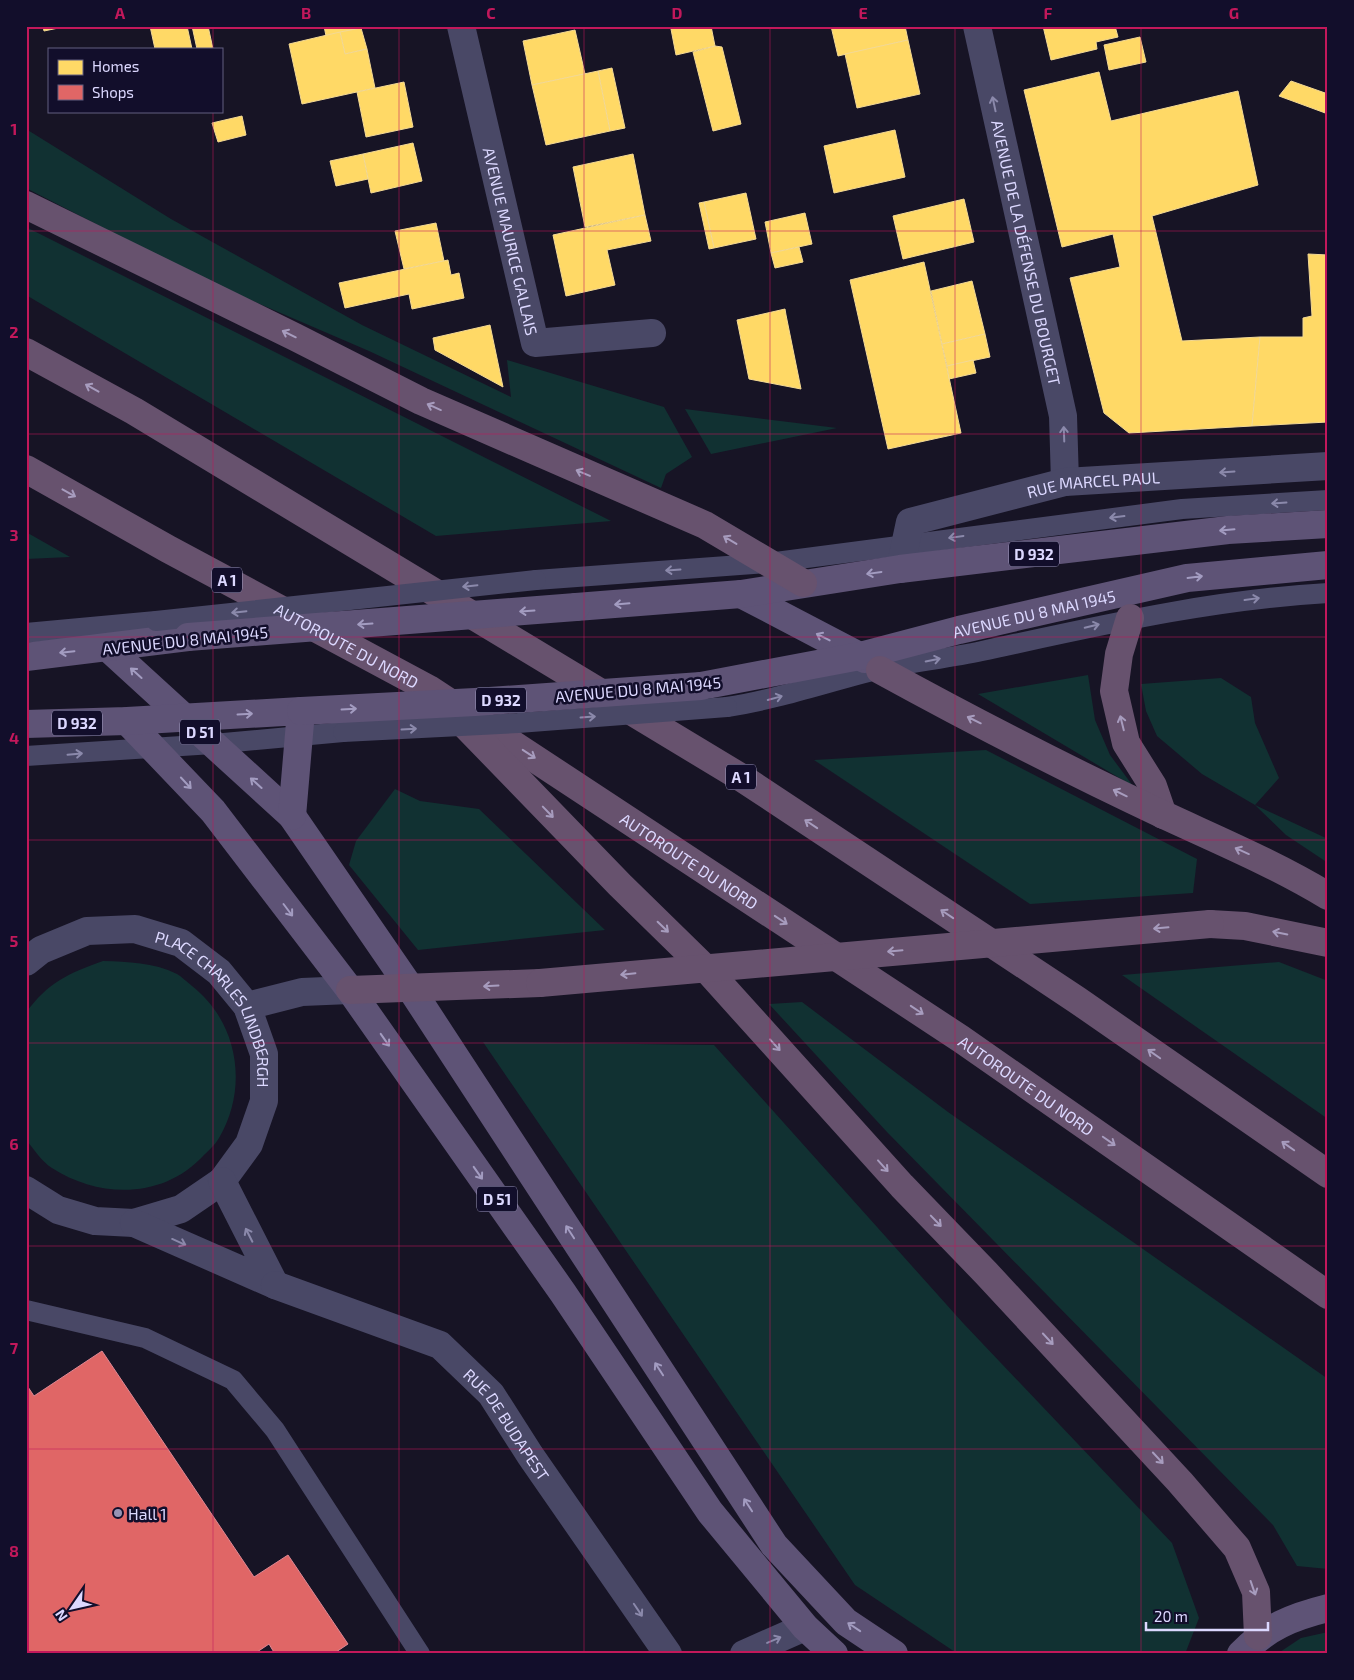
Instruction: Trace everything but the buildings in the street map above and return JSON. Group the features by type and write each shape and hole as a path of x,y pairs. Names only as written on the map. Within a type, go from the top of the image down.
{"highway":[{"path":"26,206 295,336 421,401 706,525 803,583"},
{"name":"A 1","path":"26,352 143,416 742,778 1077,1000 1328,1174"},
{"name":"AUTOROUTE DU NORD","path":"26,469 168,549 429,688 952,1033 1328,1295"},
{"path":"1130,618 1119,654 1114,691 1126,742 1152,786 1164,815"},
{"path":"870,663 950,708 1164,815 1286,871 1328,896"},
{"path":"429,688 620,885 710,973 902,1186 986,1273 1180,1482 1237,1548 1256,1592 1249,1645"},
{"path":"350,990 540,983 1210,924 1246,926 1328,943"}],"main road":[{"name":"AVENUE DU 8 MAI 1945","path":"26,657 188,638 740,594 803,583 903,557 1228,530 1328,524"},
{"name":"AVENUE DU 8 MAI 1945","path":"26,724 186,718 300,723 475,702 701,686 870,663 959,630 1196,577 1328,565"},
{"path":"1130,618 1155,585"},
{"path":"740,594 870,663"},
{"name":"D 51","path":"108,648 292,816 411,989 774,1545 846,1622 894,1654"},
{"name":"D 51","path":"127,721 212,812 350,990 563,1293 710,1512 805,1627 834,1654"},
{"path":"292,816 300,723"},
{"path":"1249,1645 1295,1616 1328,1608"}],"street":[{"name":"AVENUE MAURICE GALLAIS","path":"461,26 535,342 652,333"},
{"name":"AVENUE DE LA DÉFENSE DU BOURGET","path":"977,26 1063,416 1066,482"},
{"name":"RUE MARCEL PAUL","path":"903,557 910,522 1066,482 1328,466"},
{"name":"PLACE CHARLES LINDBERGH","path":"26,1190 58,1210 95,1222 134,1222 181,1209 222,1181 249,1144 264,1101 264,1054 247,1006 219,972 181,943 135,929 86,931 31,954"},
{"path":"247,1006 302,992 350,990"},
{"path":"222,1181 275,1285"},
{"name":"RUE DE BUDAPEST","path":"134,1222 275,1285 440,1345 491,1394 530,1455 611,1569 668,1654"},
{"path":"744,1654 805,1627"}],"lane":[{"path":"26,633 79,630 536,580 768,563 903,557 1182,509 1328,500"},
{"path":"26,756 213,744 300,723 342,732 518,723 727,707 764,701 870,663 979,651 1130,618 1262,597 1328,593"},
{"path":"79,630 108,648"},
{"path":"26,1310 145,1338 233,1380 276,1430 420,1654"}],"green space":[{"path":"26,129 171,219 362,325 511,397 507,360 664,407 692,457 666,474 661,488 369,351 211,283 26,188"},
{"path":"26,227 611,521 436,536 26,295"},
{"path":"685,409 837,428 711,454"},
{"path":"26,532 70,557 26,559"},
{"path":"1088,675 1095,720 1110,755 1133,786 978,694"},
{"path":"1221,678 1251,697 1255,723 1279,778 1255,805 1202,774 1157,736 1146,711 1141,684"},
{"path":"986,750 1197,859 1193,893 1030,904 814,760"},
{"path":"395,789 420,801 479,809 605,930 418,950 349,865 356,841"},
{"path":"1255,805 1328,839 1328,863 1286,835"},
{"path":"103,961 150,965 179,975 208,1001 220,1018 229,1036 234,1056 236,1077 234,1098 228,1118 217,1141 188,1169 170,1180 151,1187 131,1190 111,1189 90,1185 71,1178 48,1165 26,1140 26,1013 42,994 60,980"},
{"path":"1279,962 1328,981 1328,1119 1122,975"},
{"path":"802,1002 948,1112 1328,1379 1328,1569 1297,1566 1273,1525 887,1132 769,1004"},
{"path":"483,1042 714,1045 963,1323 1172,1543 1199,1618 1185,1654 958,1654 855,1585"},
{"path":"1328,1632 1328,1654 1277,1654 1301,1638"}],"place":[{"name":"Hall 1","path":"118,1513"}]}
